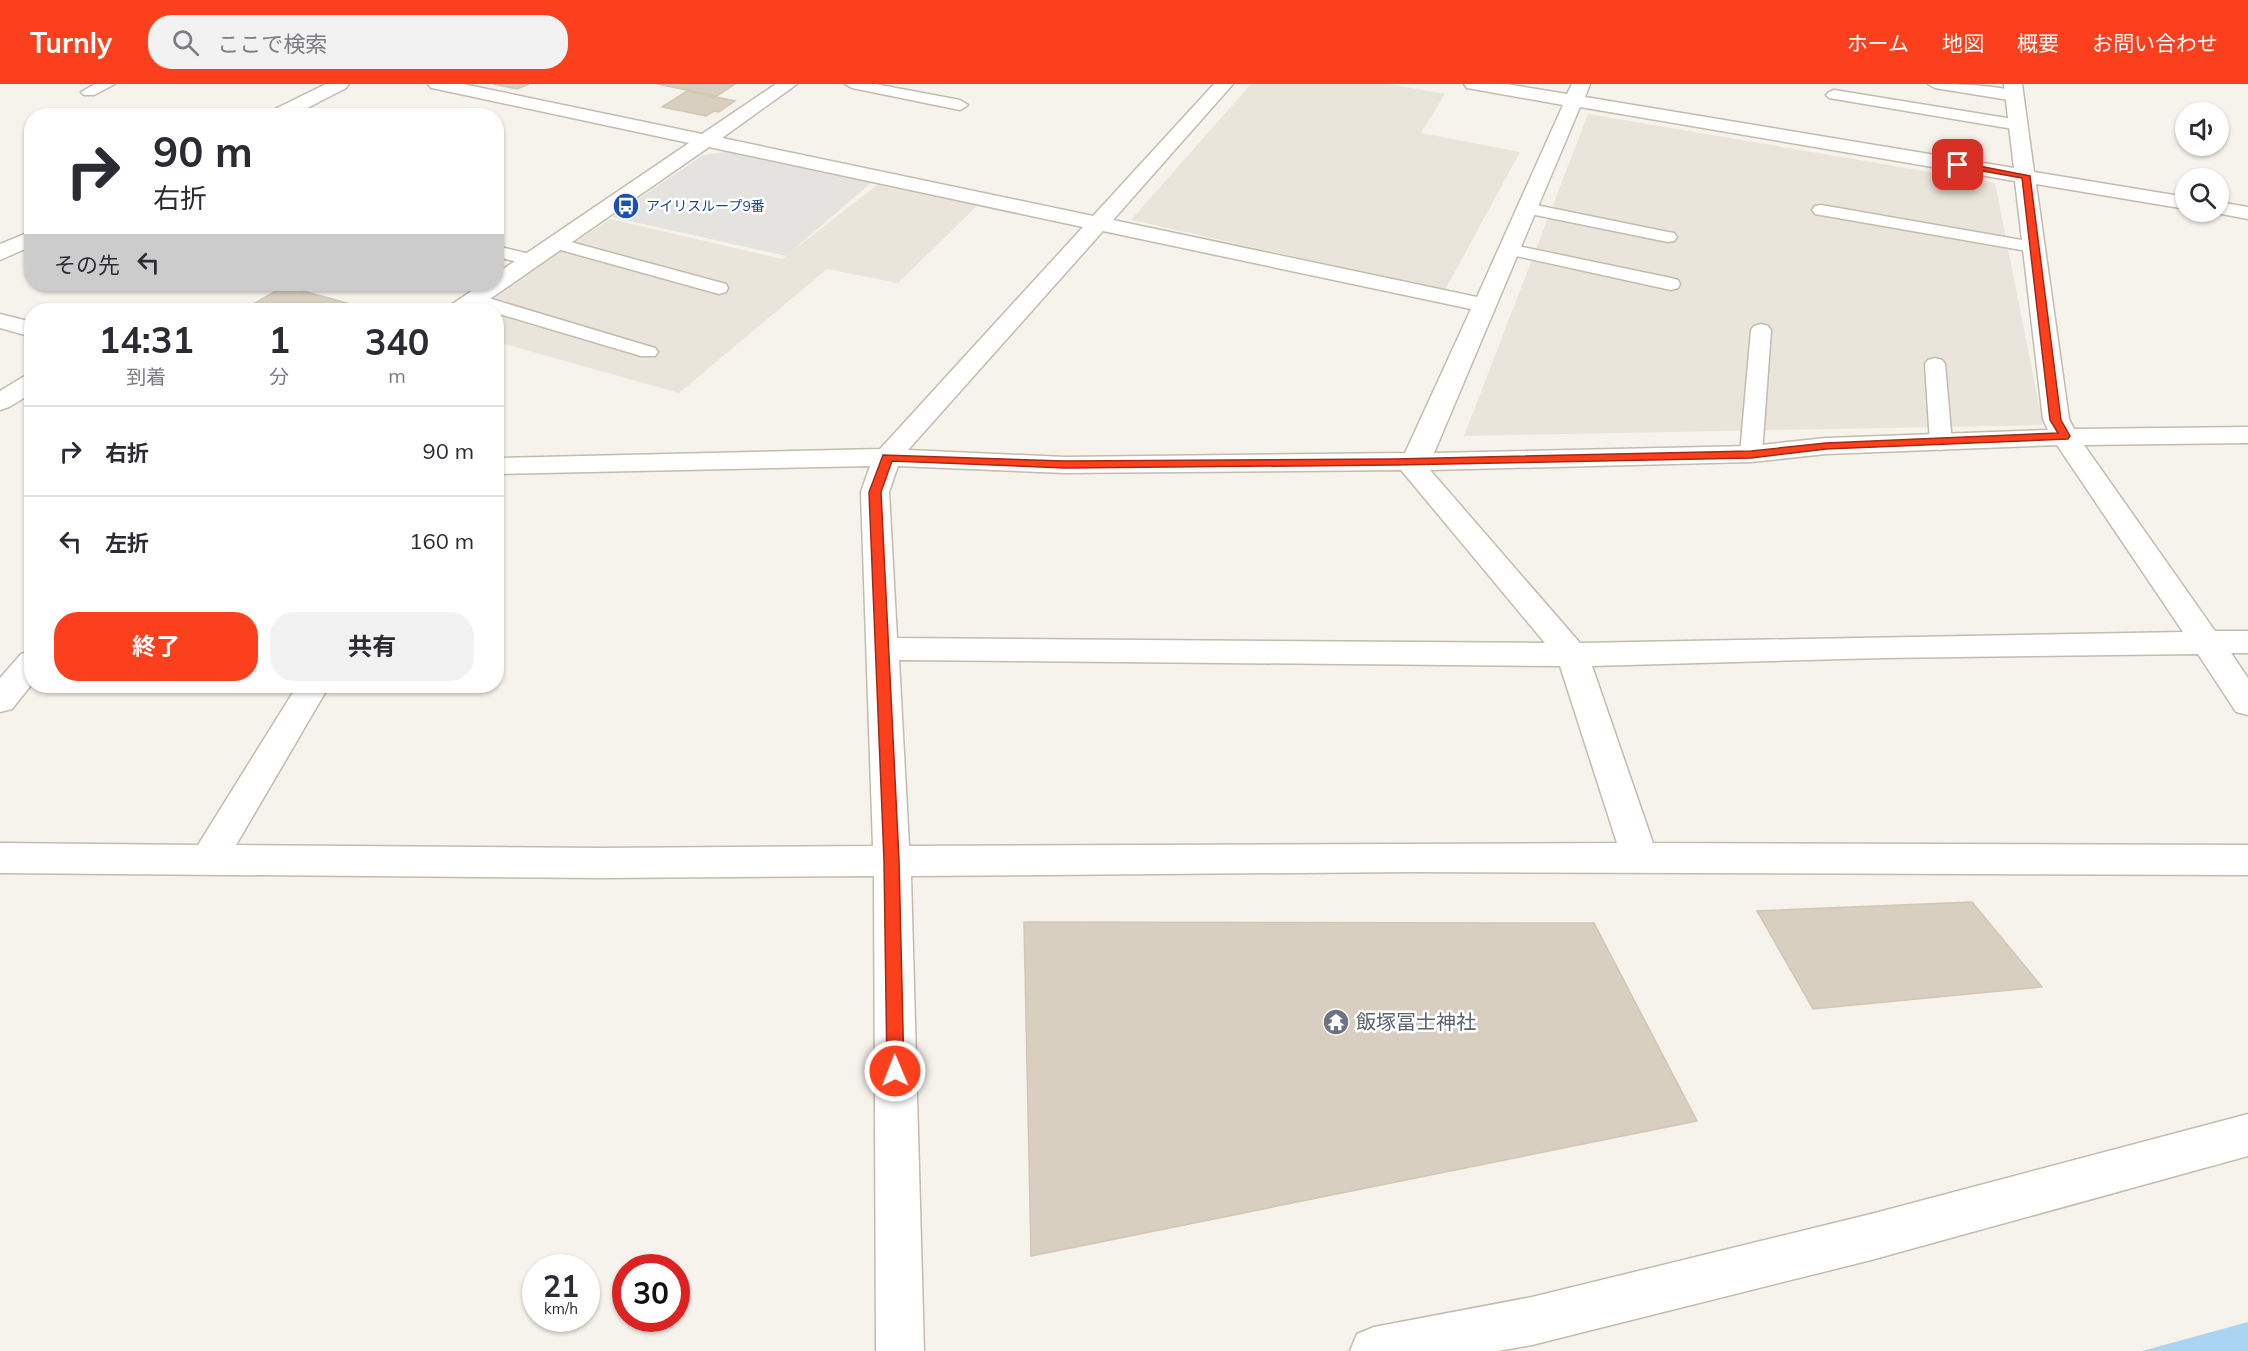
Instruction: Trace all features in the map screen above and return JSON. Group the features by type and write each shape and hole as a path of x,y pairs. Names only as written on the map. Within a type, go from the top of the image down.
{"street":[{"path":"292,108 340,84"},
{"path":"437,84 1484,305"},
{"path":"504,279 788,84"},
{"path":"900,1351 892,860 875,492 887,458 1224,84"},
{"path":"1473,84 1577,93 2175,201"},
{"path":"2014,90 2056,420 2248,703"},
{"path":"1412,461 1484,305 1577,93"},
{"path":"2229,210 2248,213"},
{"path":"0,253 24,241"},
{"path":"470,303 487,291"},
{"path":"0,321 24,328"},
{"path":"0,402 24,387"},
{"path":"504,466 887,458 1065,465 1412,461 1751,454 1826,446 1941,443 2065,436 2248,435"},
{"path":"1412,461 1572,655 1640,859"},
{"path":"881,649 1572,655 1882,647 2248,642"},
{"path":"0,700 24,672"},
{"path":"207,861 309,693"},
{"path":"0,858 601,863 1401,857 2248,860"},
{"path":"1374,1351 1532,1321 1781,1259 2248,1135"}],"lane":[{"path":"89,92 108,84"},
{"path":"852,84 960,105"},
{"path":"1935,84 2014,90"},
{"path":"1834,96 2019,125"},
{"path":"1526,208 1668,237"},
{"path":"1821,210 2033,247"},
{"path":"556,243 719,288"},
{"path":"1509,249 1671,284"},
{"path":"504,253 532,260"},
{"path":"504,315 648,352"},
{"path":"1751,454 1761,330"},
{"path":"1935,364 1941,443"}],"shaded area":[{"path":"1251,84 1389,84 1445,94 1421,133 1520,152 1445,290 1131,220"},
{"path":"1588,114 1995,183 2043,425 1464,436"},
{"path":"726,152 871,183 786,256 612,217 703,155"},
{"path":"877,185 977,206 898,283 827,269 679,393 504,344 504,303 483,303 610,219 782,259"}],"water":[{"path":"2248,1322 2248,1351 2142,1351"}],"building":[{"path":"493,84 529,84 517,89"},
{"path":"657,84 735,84 717,96"},
{"path":"687,91 735,101 719,112 714,111 706,116 662,107"},
{"path":"275,291 303,291 347,303 255,303"},
{"path":"1972,902 2042,987 1813,1009 1757,911"},
{"name":"飯塚冨士神社","path":"1024,922 1594,923 1697,1121 1031,1256"}],"place":[{"name":"アイリスループ9番","path":"626,206"},
{"name":"飯塚冨士神社","path":"1336,1022"}],"route":[{"path":"895,1071 892,860 875,492 887,458 1065,465 1395,462 1751,454 1826,446 1941,443 2065,436 2056,420 2026,176 1958,165"}]}
